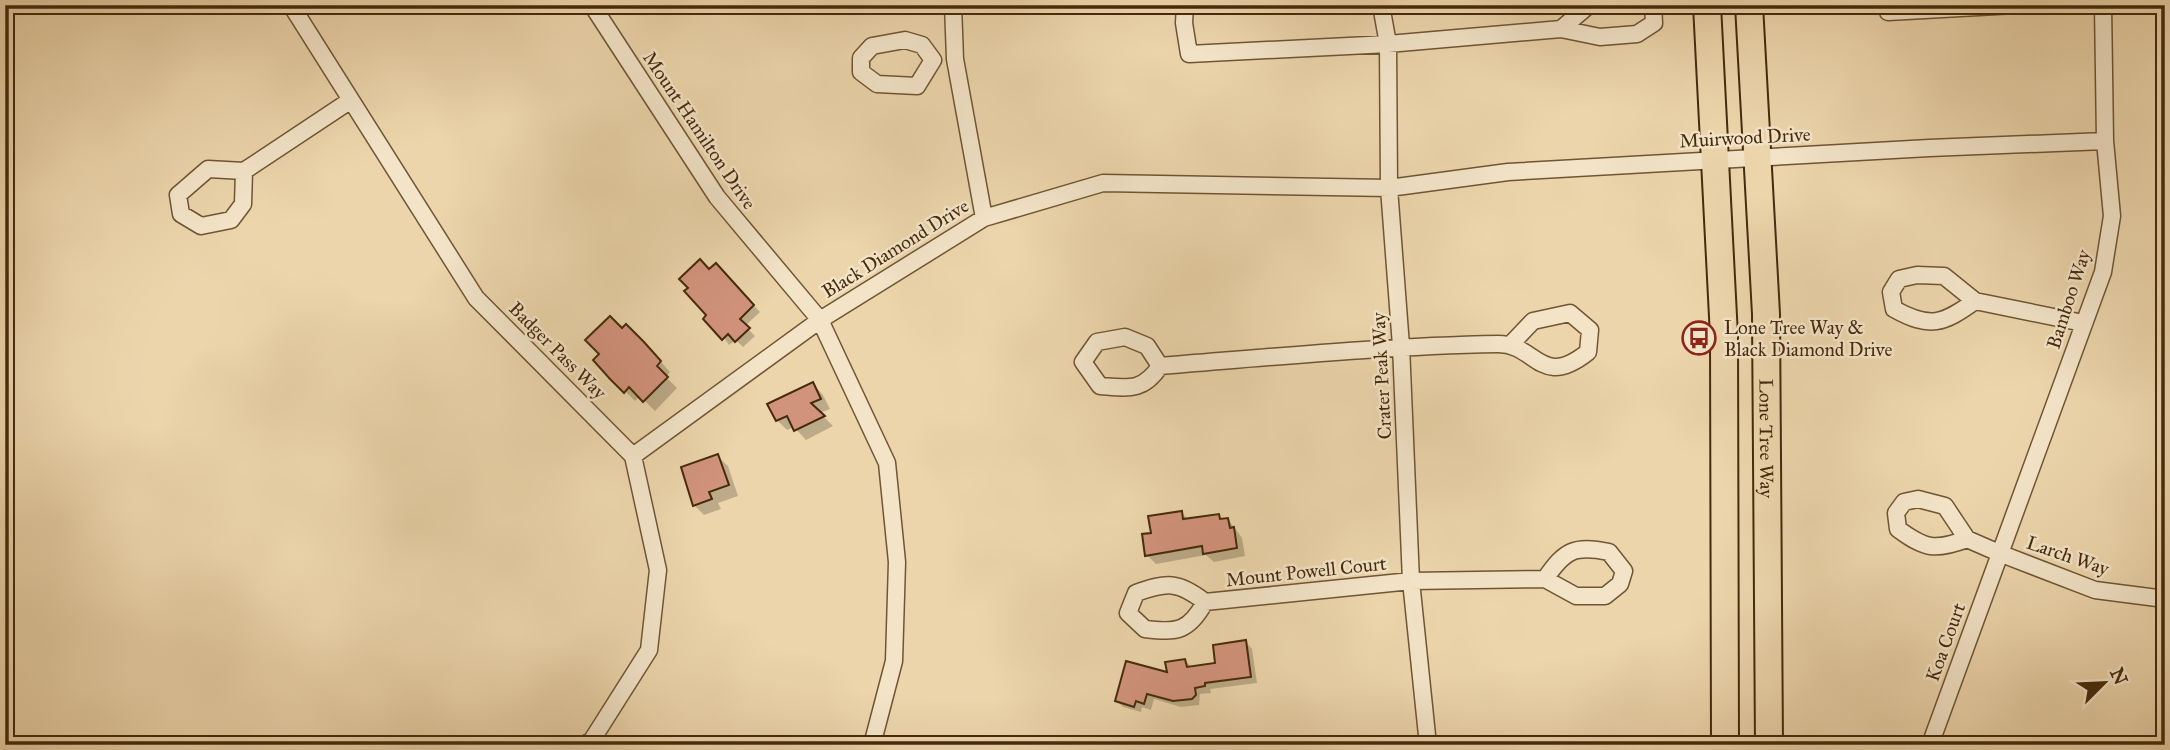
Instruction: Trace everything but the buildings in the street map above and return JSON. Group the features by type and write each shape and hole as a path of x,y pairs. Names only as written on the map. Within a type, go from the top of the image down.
{"main road":[{"path":"1707,5 1724,336 1725,745"},
{"name":"Lone Tree Way","path":"1749,5 1766,314 1769,745"}],"street":[{"name":"Badger Pass Way","path":"291,5 476,298 633,456"},
{"name":"Mount Hamilton Drive","path":"592,5 717,197 820,320 887,463 897,562 894,661 873,745"},
{"path":"953,5 955,59 984,218"},
{"path":"1185,5 1184,23 1189,54 1388,44 1561,29 1600,37 1637,33 1654,23 1653,5"},
{"name":"Crater Peak Way","path":"1381,5 1388,44 1389,188 1401,346 1411,581 1428,745"},
{"path":"1561,29 1589,5"},
{"path":"1888,9 2015,5"},
{"name":"Bamboo Way","path":"1999,553 2103,272 2112,216 2105,141 2103,5"},
{"path":"933,60 955,59"},
{"path":"244,171 243,204 231,220 201,226 181,214 178,195 208,169 244,171 351,100"},
{"name":"Muirwood Drive","path":"1389,188 1508,172 2105,141"},
{"name":"Black Diamond Drive","path":"633,456 820,320 984,218 1103,183 1389,188"},
{"path":"1975,301 1951,318 1934,323 1911,318 1894,309 1891,292 1899,279 1917,275 1944,276 1975,301 2083,323"},
{"path":"1160,366 1401,346 1511,344 1544,367 1572,364 1588,352 1590,330 1570,313 1533,321 1511,344"},
{"path":"1125,337 1147,346 1160,366 1151,380 1131,388 1100,386 1083,362 1097,342 1125,337"},
{"path":"584,745 592,740 649,650 658,570 633,456"},
{"name":"Larch Way","path":"1967,539 2095,590 2165,599"},
{"path":"1583,547 1609,552 1624,570 1620,584 1605,596 1576,596 1545,579 1560,557 1583,547"},
{"name":"Koa Court","path":"1930,745 1999,553"},
{"name":"Mount Powell Court","path":"1205,602 1411,581 1545,579"}],"place":[{"name":"Lone Tree Way & Black Diamond Drive","path":"1699,338"}]}
